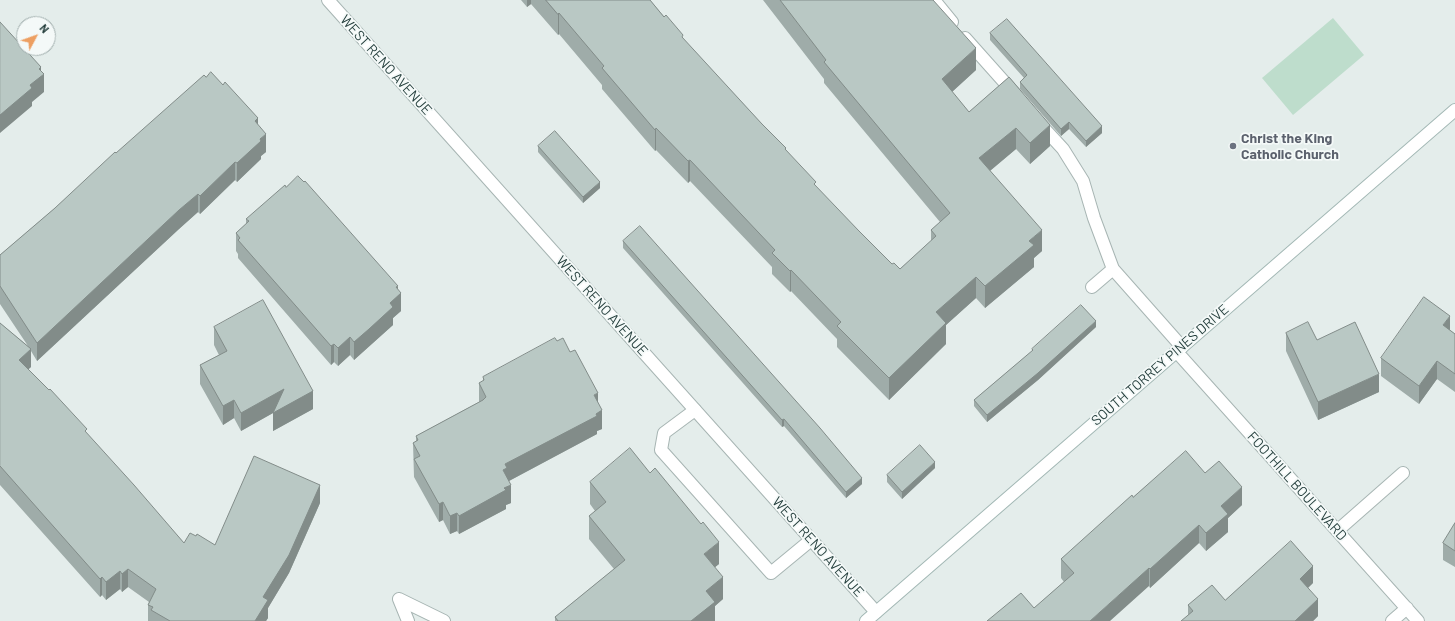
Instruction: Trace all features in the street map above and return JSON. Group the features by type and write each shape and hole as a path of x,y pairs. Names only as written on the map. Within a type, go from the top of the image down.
{"street":[{"name":"WEST RENO AVENUE","path":"328,0 876,612"},
{"path":"934,0 1022,102"},
{"name":"SOUTH TORREY PINES DRIVE","path":"866,621 1455,110"},
{"path":"1032,114 1063,149 1083,181 1094,218 1113,269 1092,288"},
{"name":"FOOTHILL BOULEVARD","path":"1113,269 1179,349 1418,621"},
{"path":"694,410 664,433 661,450 771,573 811,540"},
{"path":"1338,531 1403,473"},
{"path":"408,621 398,599 444,621"},
{"path":"1392,621 1407,608"}],"green space":[{"path":"1333,18 1364,55 1293,115 1262,78"}],"building":[{"path":"546,0 650,0 664,17 666,15 683,35 682,37 786,148 785,149 816,182 814,184 892,264 894,263 900,269 936,236 931,230 950,213 824,62 826,60 780,0 933,0 976,48 942,79 969,112 1009,77 1050,125 1030,143 1016,128 979,158 1042,230 1029,241 1034,245 985,286 976,277 936,312 946,323 889,378 837,326 841,322 791,270 790,271 772,253 775,250 690,160 688,161 656,128 655,130 602,68 604,66"},
{"path":"1007,19 1102,126 1086,141 1069,122 1061,129 1020,82 1027,75 990,33"},
{"path":"0,22 16,40 16,56 31,56 41,67 39,69 44,74 30,85 32,88 0,115"},
{"path":"211,72 223,85 225,82 258,118 255,121 266,134 260,139 261,141 237,163 235,162 200,196 198,194 179,210 37,343 0,286 0,255 55,208 115,152 116,153 204,75 206,77"},
{"path":"555,131 600,182 583,197 538,146"},
{"path":"298,176 304,182 305,181 398,286 396,287 401,293 390,303 393,307 369,329 354,342 350,337 338,348 334,344 331,346 238,240 240,238 236,233 249,221 246,219 285,185 286,187"},
{"path":"640,226 820,428 862,478 846,492 784,419 782,420 623,241"},
{"path":"1424,297 1450,316 1443,325 1455,334 1455,374 1437,361 1419,386 1381,358"},
{"path":"263,300 313,391 273,413 284,389 241,413 234,400 223,406 200,365 227,351 214,327"},
{"path":"1081,305 1096,321 1038,373 987,415 974,400 1033,350 1032,349"},
{"path":"1308,322 1317,340 1355,322 1379,374 1318,402 1286,333"},
{"path":"0,323 31,349 19,360 49,390 50,389 87,429 85,431 184,543 190,533 196,536 197,534 215,545 254,456 320,485 289,555 263,597 268,600 255,621 170,621 151,610 153,607 148,605 156,589 128,569 122,574 120,571 106,582 102,577 100,579 0,466"},
{"path":"555,338 557,341 563,338 570,352 575,350 598,393 594,395 602,410 596,414 597,416 505,464 507,468 503,470 511,485 504,488 506,490 459,516 457,513 450,516 443,502 439,504 414,459 420,456 413,443 418,440 416,436 483,400 486,397 479,383 484,380 483,377"},
{"path":"920,445 935,462 902,492 887,475"},
{"path":"630,448 650,473 655,468 701,524 703,522 719,542 704,554 723,577 706,591 715,602 691,621 558,621 555,617 625,560 589,516 606,502 590,482"},
{"path":"1186,451 1205,473 1219,461 1242,487 1221,506 1228,514 1206,533 1199,525 1090,621 987,621 1021,593 1034,608 1074,573 1061,559 1132,495 1133,497"},
{"path":"1455,523 1455,551 1443,543"},
{"path":"1291,541 1313,566 1300,579 1318,599 1295,621 1181,621 1193,611 1188,605 1212,585 1225,600"}],"place":[{"name":"Christ the King Catholic Church","path":"1233,146"}]}
